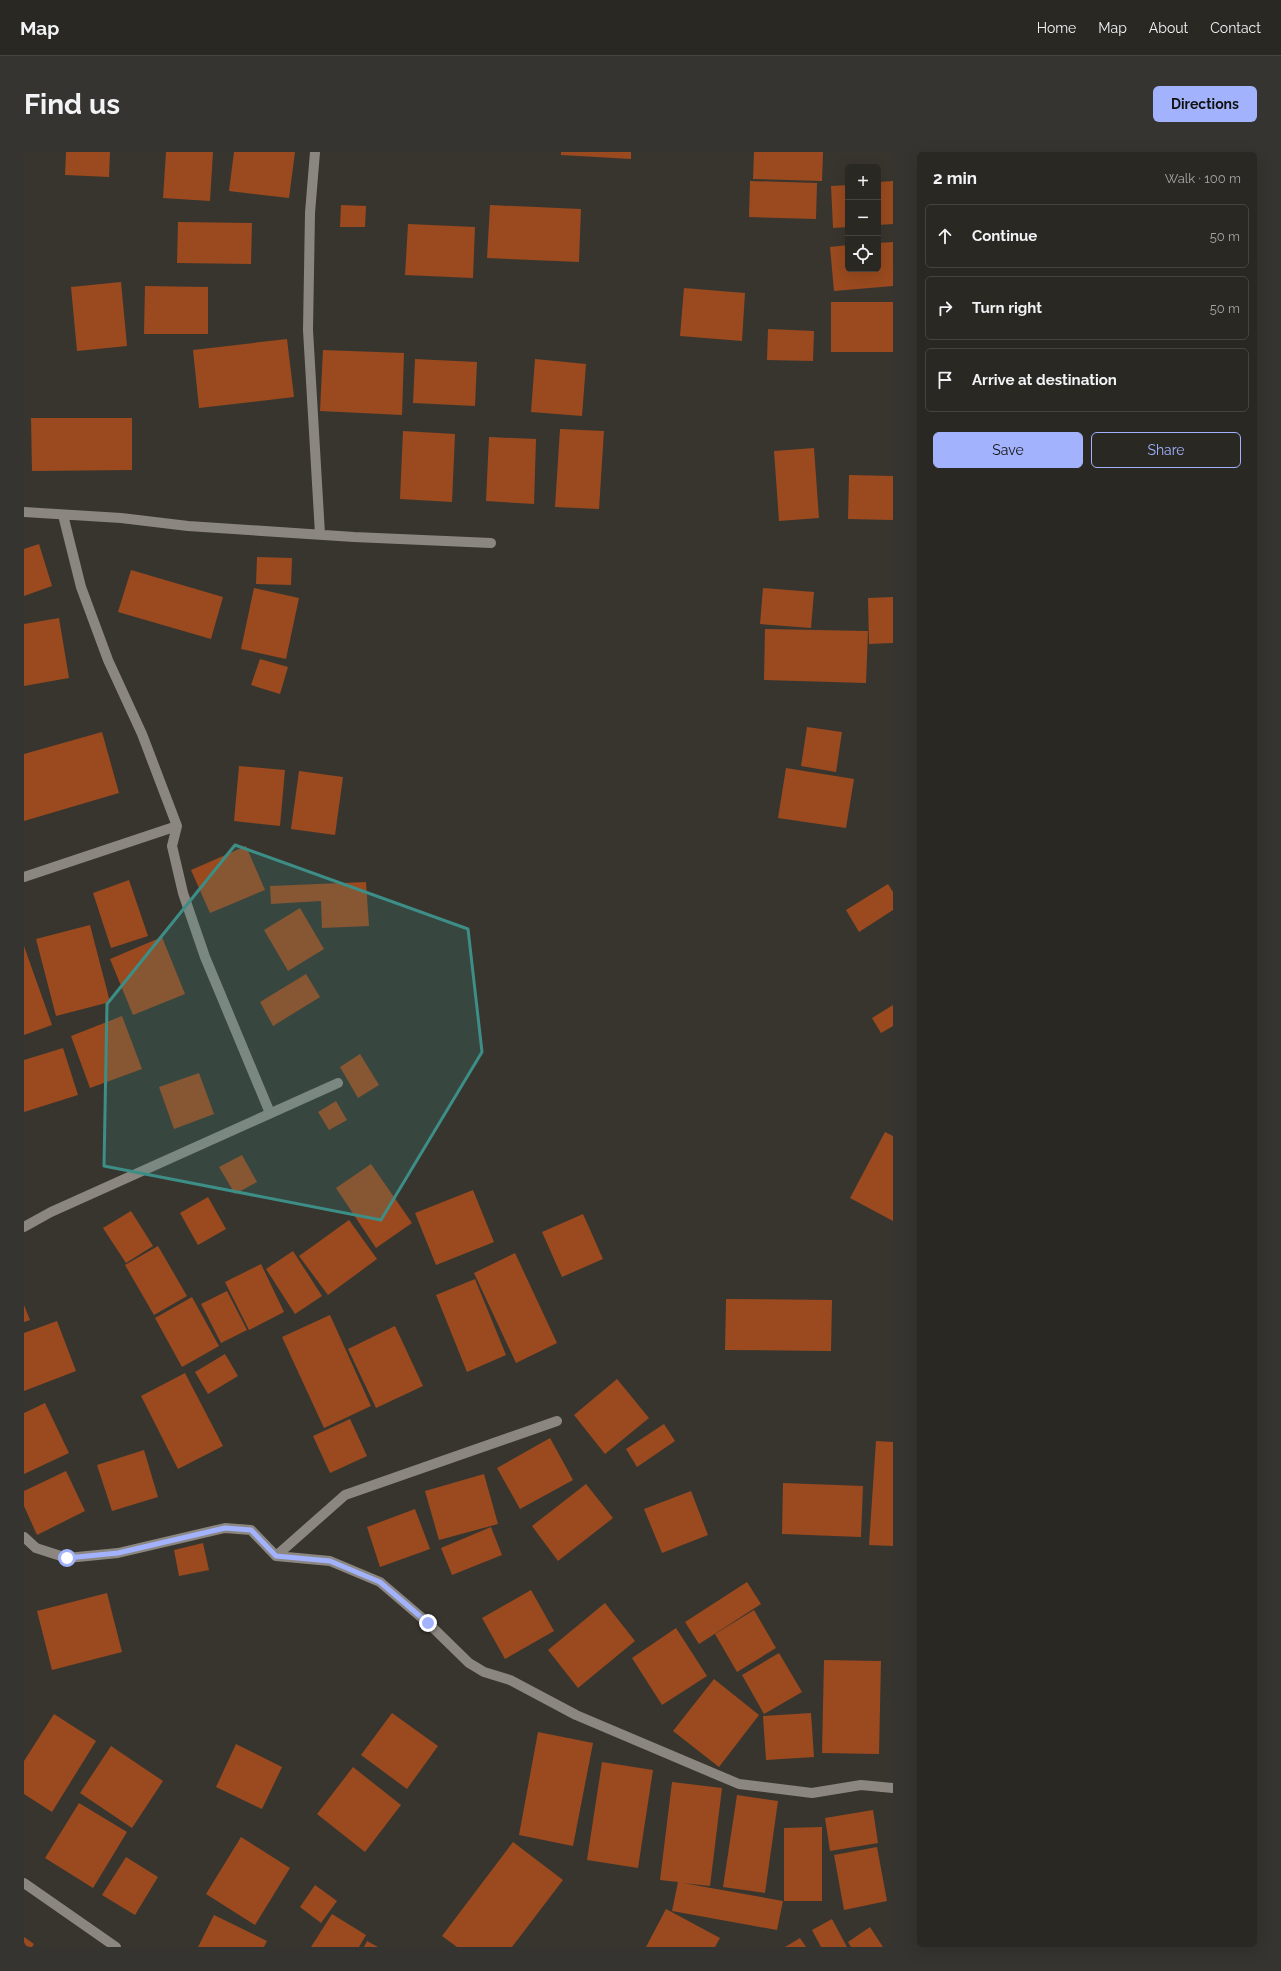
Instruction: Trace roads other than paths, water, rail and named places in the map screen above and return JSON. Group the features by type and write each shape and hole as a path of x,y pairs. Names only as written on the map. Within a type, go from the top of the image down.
{"street":[{"path":"316,152 310,213 308,330 320,534"},
{"path":"24,512 121,518 188,526 491,543"},
{"path":"63,514 84,594 108,660 142,734 177,826 172,846 183,893 205,957 270,1113"},
{"path":"24,877 177,826"},
{"path":"24,1227 51,1212 338,1083"},
{"path":"276,1556 346,1495 557,1421"},
{"path":"24,1537 36,1548 67,1558 118,1553 225,1528 251,1530 276,1556 330,1561 380,1582 428,1623 469,1663 484,1672 510,1680 576,1715 739,1784 812,1793 861,1785 893,1788"},
{"path":"24,1883 116,1947"}]}
